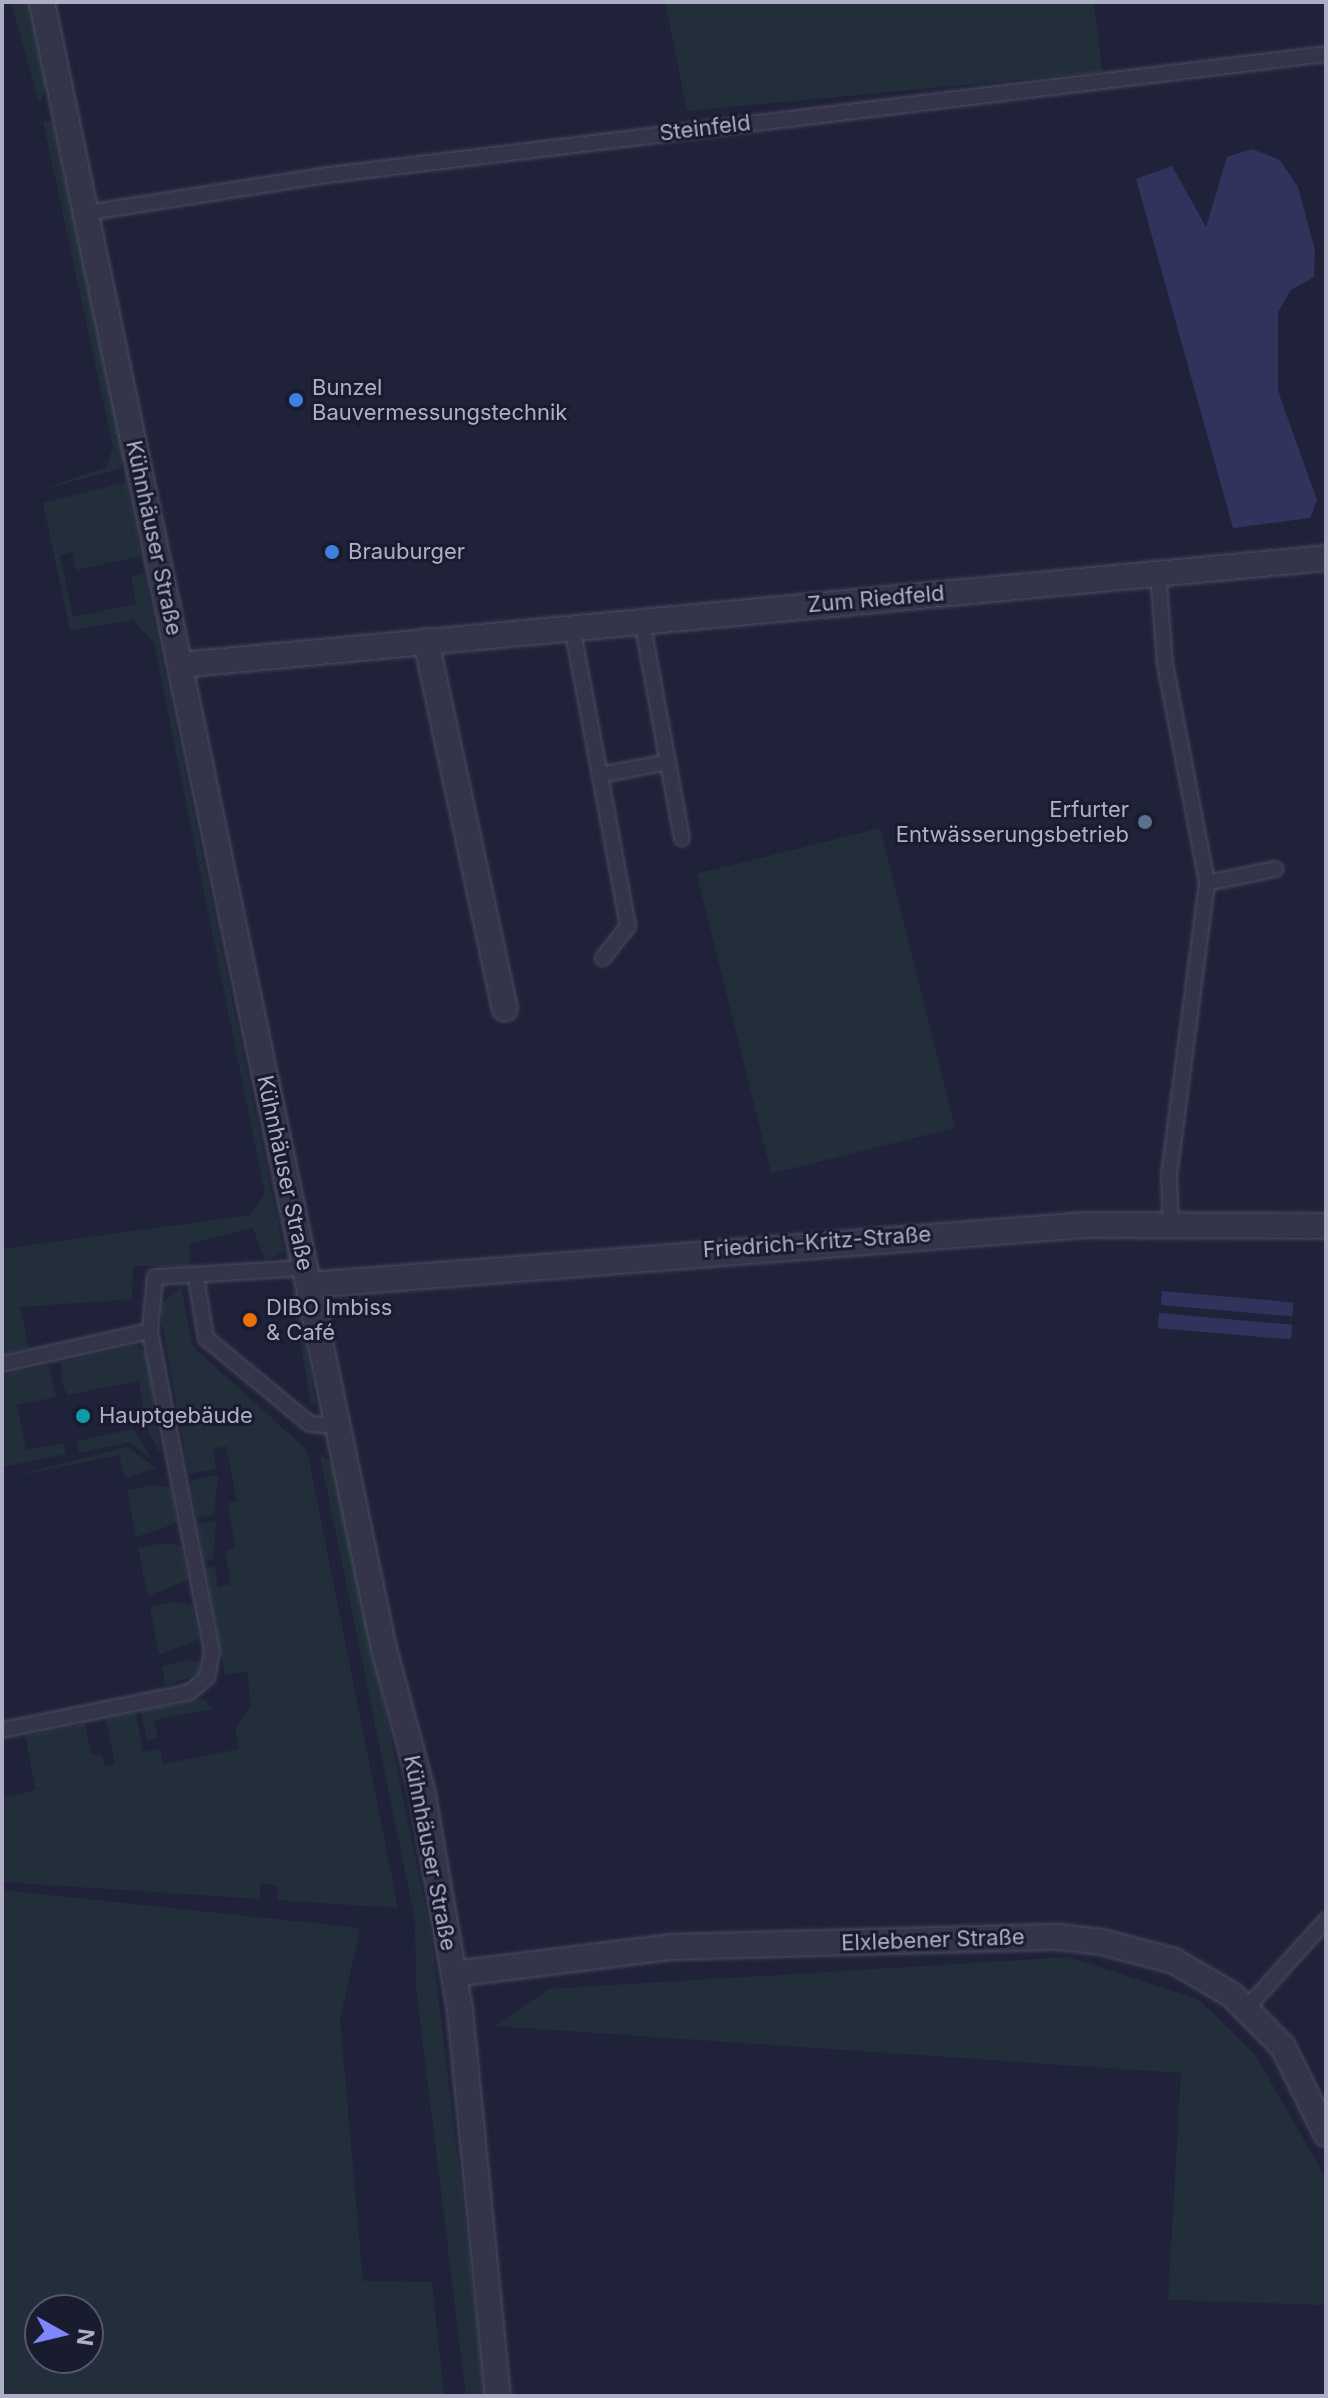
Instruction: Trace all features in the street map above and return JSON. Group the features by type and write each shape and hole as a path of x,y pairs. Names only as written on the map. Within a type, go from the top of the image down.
{"street":[{"name":"Kühnhäuser Straße","path":"42,2 397,1710 422,1790 454,1974 498,2396"},
{"name":"Zum Riedfeld","path":"180,665 1326,558"},
{"path":"426,641 505,1009"},
{"name":"Friedrich-Kritz-Straße","path":"307,1276 777,1244 1171,1226 1326,1226"},
{"name":"Elxlebener Straße","path":"454,1974 670,1947 1059,1937 1174,1961 1246,2009 1283,2047 1326,2134"}],"lane":[{"name":"Steinfeld","path":"85,213 328,175 1326,54"},
{"path":"1158,573 1165,664 1207,883 1169,1175 1171,1226"},
{"path":"642,621 682,838"},
{"path":"572,627 628,926 603,958"},
{"path":"600,775 668,762"},
{"path":"1207,883 1276,869"},
{"path":"2,1730 190,1692 210,1670 150,1331 155,1277 307,1276"},
{"path":"196,1277 206,1338 310,1424 338,1426"},
{"path":"2,1364 150,1331"},
{"path":"1246,2009 1326,1920"}],"shaded area":[{"path":"11,2 29,2 47,88 39,103"},
{"path":"665,2 1094,2 1102,72 687,111"},
{"path":"43,121 53,122 125,456 120,469 40,490 106,467 113,448"},
{"path":"126,482 141,556 76,570 72,552 60,555 73,617 136,604 131,576 144,573 284,1252 265,1261 253,1228 189,1244 190,1266 133,1266 132,1299 20,1307 29,1348 2,1354 2,1249 250,1215 265,1194 154,643 133,620 70,630 43,503"},
{"path":"880,828 955,1128 771,1174 697,874"},
{"path":"181,1287 193,1347 307,1450 398,1908 277,1900 278,1886 261,1883 259,1899 2,1882 2,1798 36,1790 25,1736 85,1724 91,1754 102,1756 105,1766 115,1764 106,1719 136,1713 143,1752 160,1749 163,1764 239,1749 235,1729 250,1708 248,1671 225,1675 206,1568 214,1566 218,1587 231,1584 225,1551 235,1548 228,1503 237,1501 226,1446 213,1449 216,1469 189,1474 159,1306"},
{"path":"291,1289 298,1293 316,1405 311,1404"},
{"path":"136,1345 148,1354 161,1454 146,1427 139,1381 67,1395 62,1383 61,1362"},
{"path":"48,1365 56,1397 17,1405 26,1450 64,1443 66,1454 2,1467 2,1375"},
{"path":"133,1429 152,1459 129,1442 79,1453 77,1441"},
{"path":"128,1447 156,1468 125,1478 119,1455 2,1479"},
{"path":"320,1455 335,1464 431,1935 486,2396 466,2396 416,1987 415,1920"},
{"path":"218,1475 214,1515 197,1518 190,1481"},
{"path":"152,1485 171,1487 177,1523 136,1537 127,1490"},
{"path":"216,1521 213,1559 204,1561 198,1524"},
{"path":"165,1543 181,1546 188,1580 148,1596 138,1548"},
{"path":"173,1602 192,1605 199,1639 159,1655 150,1607"},
{"path":"188,1660 201,1663 197,1674 165,1686 162,1666"},
{"path":"203,1699 213,1709 154,1720 158,1738 147,1740 141,1711"},
{"path":"2,1890 360,1928 340,2020 363,2281 432,2282 444,2396 2,2396"},
{"path":"1069,1957 1199,2000 1255,2054 1326,2179 1326,2305 1168,2300 1181,2073 494,2026 549,1989"}],"water":[{"path":"1252,149 1280,160 1298,187 1315,250 1314,277 1291,290 1278,312 1278,391 1317,500 1310,518 1233,528 1136,179 1172,166 1206,227 1227,157"},
{"path":"1162,1291 1293,1303 1292,1316 1161,1305"},
{"path":"1159,1313 1292,1325 1291,1340 1158,1328"}],"place":[{"name":"Bunzel Bauvermessungstechnik","path":"296,400"},
{"name":"Brauburger","path":"332,552"},
{"name":"Erfurter Entwässerungsbetrieb","path":"1145,822"},
{"name":"DIBO Imbiss & Café","path":"250,1320"},
{"name":"Hauptgebäude","path":"83,1416"}]}
